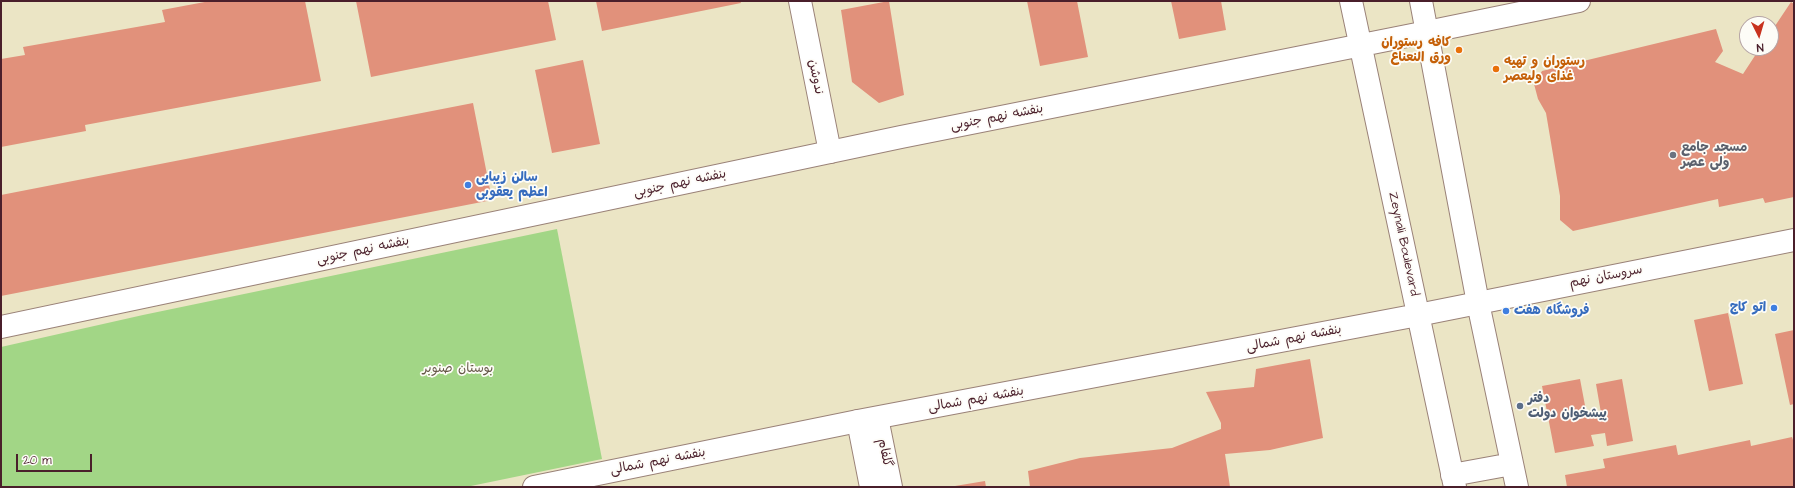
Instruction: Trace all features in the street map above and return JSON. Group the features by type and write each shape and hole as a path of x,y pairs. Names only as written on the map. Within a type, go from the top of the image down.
{"main road":[{"name":"ندوشن","path":"800,1 830,152"},
{"name":"Zeynali Boulevard","path":"1351,1 1453,481"},
{"path":"1421,1 1478,303 1517,487"},
{"name":"بنفشه نهم جنوبی","path":"1,327 830,152 1579,1"},
{"name":"سروستان نهم","path":"1418,315 1794,240"},
{"name":"بنفشه نهم شمالی","path":"534,487 868,420 1418,315"},
{"name":"گلفام","path":"868,420 871,487"},
{"name":"گلفام","path":"868,420 891,487"},
{"path":"1453,481 1512,464"}],"green space":[{"name":"بوستان صنوبر","path":"557,229 602,459 466,487 1,487 1,347 143,315"}],"building":[{"path":"210,1 305,1 321,81 85,125 86,131 1,147 1,59 25,55 23,47 165,22 162,10"},
{"path":"356,1 548,1 556,40 371,77"},
{"path":"596,1 740,1 741,3 602,31"},
{"path":"889,1 904,95 879,103 852,82 841,10"},
{"path":"1027,1 1077,1 1088,57 1040,66"},
{"path":"1171,1 1221,1 1226,30 1179,39"},
{"name":"مسجد جامع ولی عصر","path":"1791,2 1794,4 1794,197 1765,203 1763,198 1719,207 1718,199 1573,231 1560,220 1560,196 1546,113 1538,99 1534,84 1542,71 1716,29 1723,51 1715,62 1743,74 1755,56 1779,56 1779,20"},
{"path":"583,60 600,144 552,153 535,70"},
{"path":"473,103 492,200 1,296 1,195"},
{"path":"1728,313 1743,384 1709,391 1694,320"},
{"path":"1794,330 1794,404 1790,405 1775,334"},
{"path":"1310,359 1323,438 1270,450 1225,454 1230,487 1030,487 1028,471 1080,458 1172,448 1221,429 1221,423 1206,392 1254,387 1256,369"},
{"path":"1580,379 1587,416 1601,413 1596,384 1622,379 1633,441 1607,446 1605,433 1591,435 1594,446 1555,453 1542,386"},
{"path":"1792,437 1794,443 1794,487 1567,487 1565,475 1605,468 1603,459 1676,445 1678,455 1750,440 1751,446"},
{"path":"985,481 986,487 955,487 955,486"}],"place":[{"name":"کافه رستوران ورق النعناع","path":"1459,50"},
{"name":"رستوران و تهیه غذای ولیعصر","path":"1496,69"},
{"name":"مسجد جامع ولی عصر","path":"1673,155"},
{"name":"سالن زیبایی اعظم یعقوبی","path":"468,185"},
{"name":"اتو کاج","path":"1774,308"},
{"name":"فروشگاه هفت","path":"1506,311"},
{"name":"دفتر پیشخوان دولت","path":"1520,406"}]}
